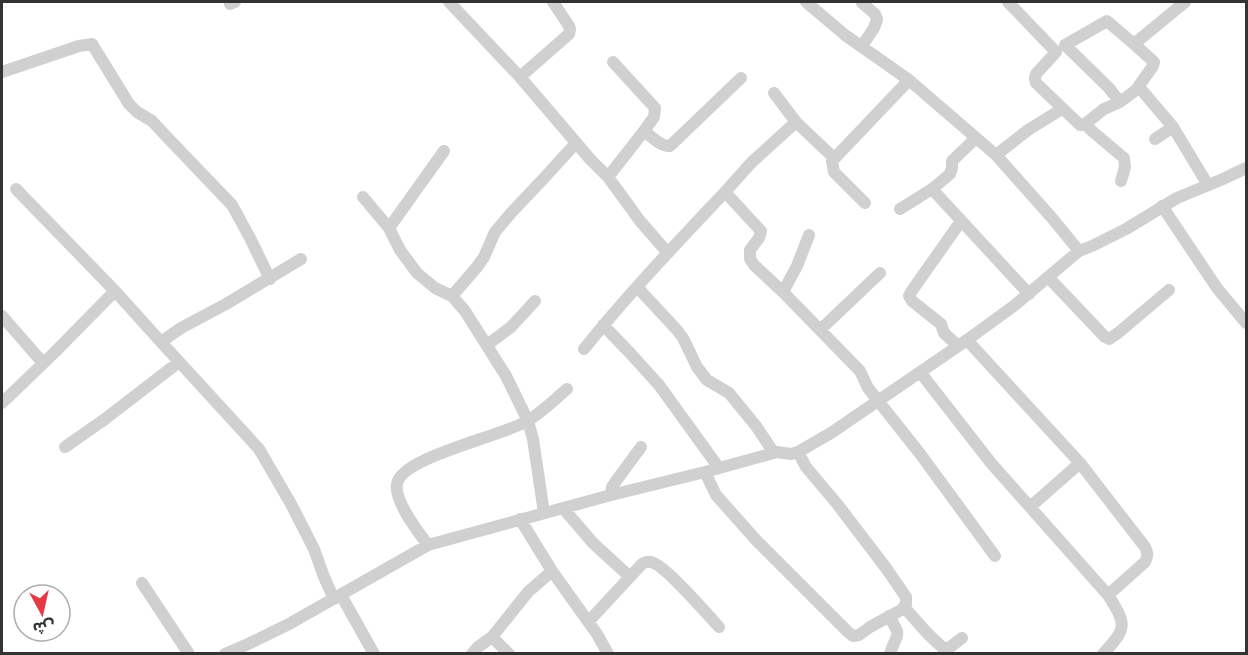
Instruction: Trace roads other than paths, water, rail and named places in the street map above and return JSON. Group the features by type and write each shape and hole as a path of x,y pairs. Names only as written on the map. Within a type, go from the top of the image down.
{"street":[{"path":"449,2 520,77 608,177 640,221 668,252"},
{"path":"520,77 569,34 569,26 553,2"},
{"path":"806,2 844,35 909,80 996,155 1079,251"},
{"path":"1008,2 1108,87 1120,102"},
{"path":"1134,44 1185,2"},
{"path":"861,46 877,22 874,14 862,3"},
{"path":"1107,21 1154,62 1139,87 1085,124 1079,124 1040,88 1035,78 1038,71 1061,49 1107,21"},
{"path":"2,72 79,46 92,44 129,104 152,122 232,205 270,279"},
{"path":"608,177 654,117 656,108 613,62"},
{"path":"644,131 663,145 670,146 741,78"},
{"path":"865,203 834,172 832,164 834,158 909,80"},
{"path":"1139,87 1173,127 1208,185"},
{"path":"774,93 796,122 834,158"},
{"path":"996,155 1028,130 1062,109"},
{"path":"584,349 637,286 751,163 796,122"},
{"path":"1085,124 1124,158 1125,167 1121,181"},
{"path":"1155,140 1173,127"},
{"path":"900,209 932,189 950,174 952,160 976,138"},
{"path":"452,296 480,262 495,232 510,213 576,142"},
{"path":"389,228 444,151"},
{"path":"225,654 338,597 428,545 774,453 798,452 831,433 963,343 1029,294 1079,251 1126,229 1177,198 1246,168"},
{"path":"16,189 115,291 259,449 314,549 324,577 374,654"},
{"path":"932,189 1029,294"},
{"path":"725,192 761,231 750,250 753,265 783,292 860,371 866,385 995,556"},
{"path":"363,197 389,228 400,250 417,273 435,288 452,296 471,319 506,376 528,421 533,439 544,513"},
{"path":"1162,206 1217,288 1246,323"},
{"path":"961,221 909,296 941,324 944,333 963,343 1080,463 1147,552 1148,557 1145,562 1108,595"},
{"path":"783,292 797,266 808,235"},
{"path":"161,342 301,259"},
{"path":"820,330 880,273"},
{"path":"1048,277 1109,339 1169,290"},
{"path":"637,286 683,338 697,367 707,380 729,393 756,426 774,453"},
{"path":"2,403 115,291"},
{"path":"487,345 511,327 535,301"},
{"path":"2,316 43,363"},
{"path":"603,325 659,385 718,468"},
{"path":"65,447 179,362"},
{"path":"920,372 954,417 1030,507 1078,559 1120,613 1122,629 1118,638 1103,654"},
{"path":"428,545 401,503 397,489 399,478 447,450 509,430 528,421 567,389"},
{"path":"611,495 612,487 641,447"},
{"path":"705,472 716,495 756,540 849,633 857,636 904,607 906,597 838,505 806,467 798,452"},
{"path":"1030,507 1080,463"},
{"path":"563,508 593,543 630,578"},
{"path":"520,519 552,571 589,621 608,654"},
{"path":"589,621 645,562 650,562 658,565 678,583 719,627"},
{"path":"472,654 492,637 528,592 552,571"},
{"path":"142,583 189,654"},
{"path":"904,607 943,648 949,648 962,638"},
{"path":"889,616 898,632 891,654"},
{"path":"492,637 508,654"}]}
